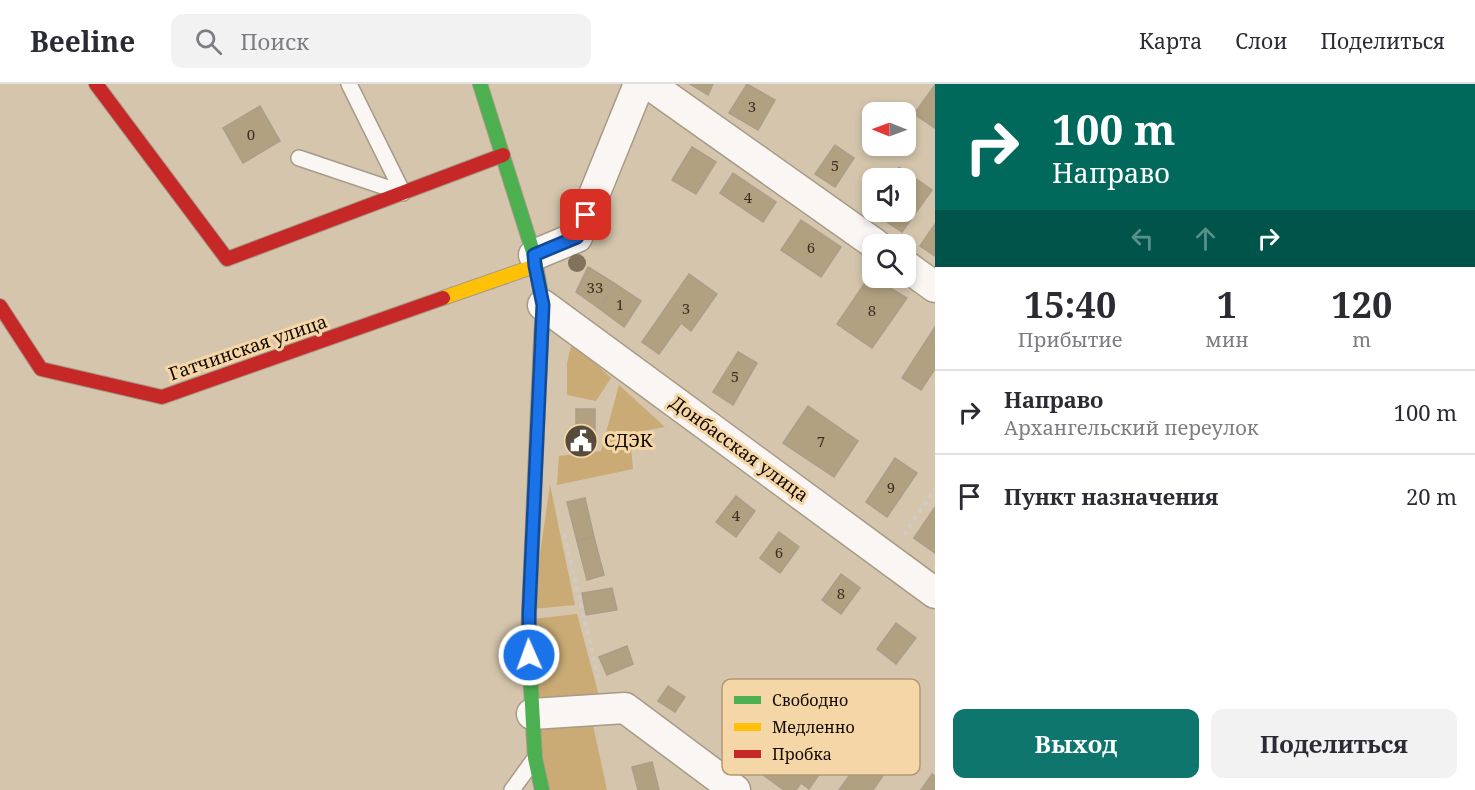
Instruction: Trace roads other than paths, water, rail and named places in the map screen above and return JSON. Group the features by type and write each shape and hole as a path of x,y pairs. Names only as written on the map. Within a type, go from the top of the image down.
{"street":[{"path":"96,84 227,260 503,155"},
{"path":"480,84 535,260 543,305 529,613 535,758 542,790"},
{"path":"535,260 577,237 639,84"},
{"path":"649,84 862,235"},
{"name":"Гатчинская улица","path":"0,306 41,369 162,397 535,260"},
{"path":"916,273 935,287"},
{"name":"Донбасская улица","path":"543,305 935,593"},
{"path":"532,714 625,708 735,790"}],"lane":[{"path":"349,84 403,193"},
{"path":"299,158 403,193"},
{"path":"512,790 535,758"}],"place":[{"name":"СДЭК","path":"581,441"}]}
